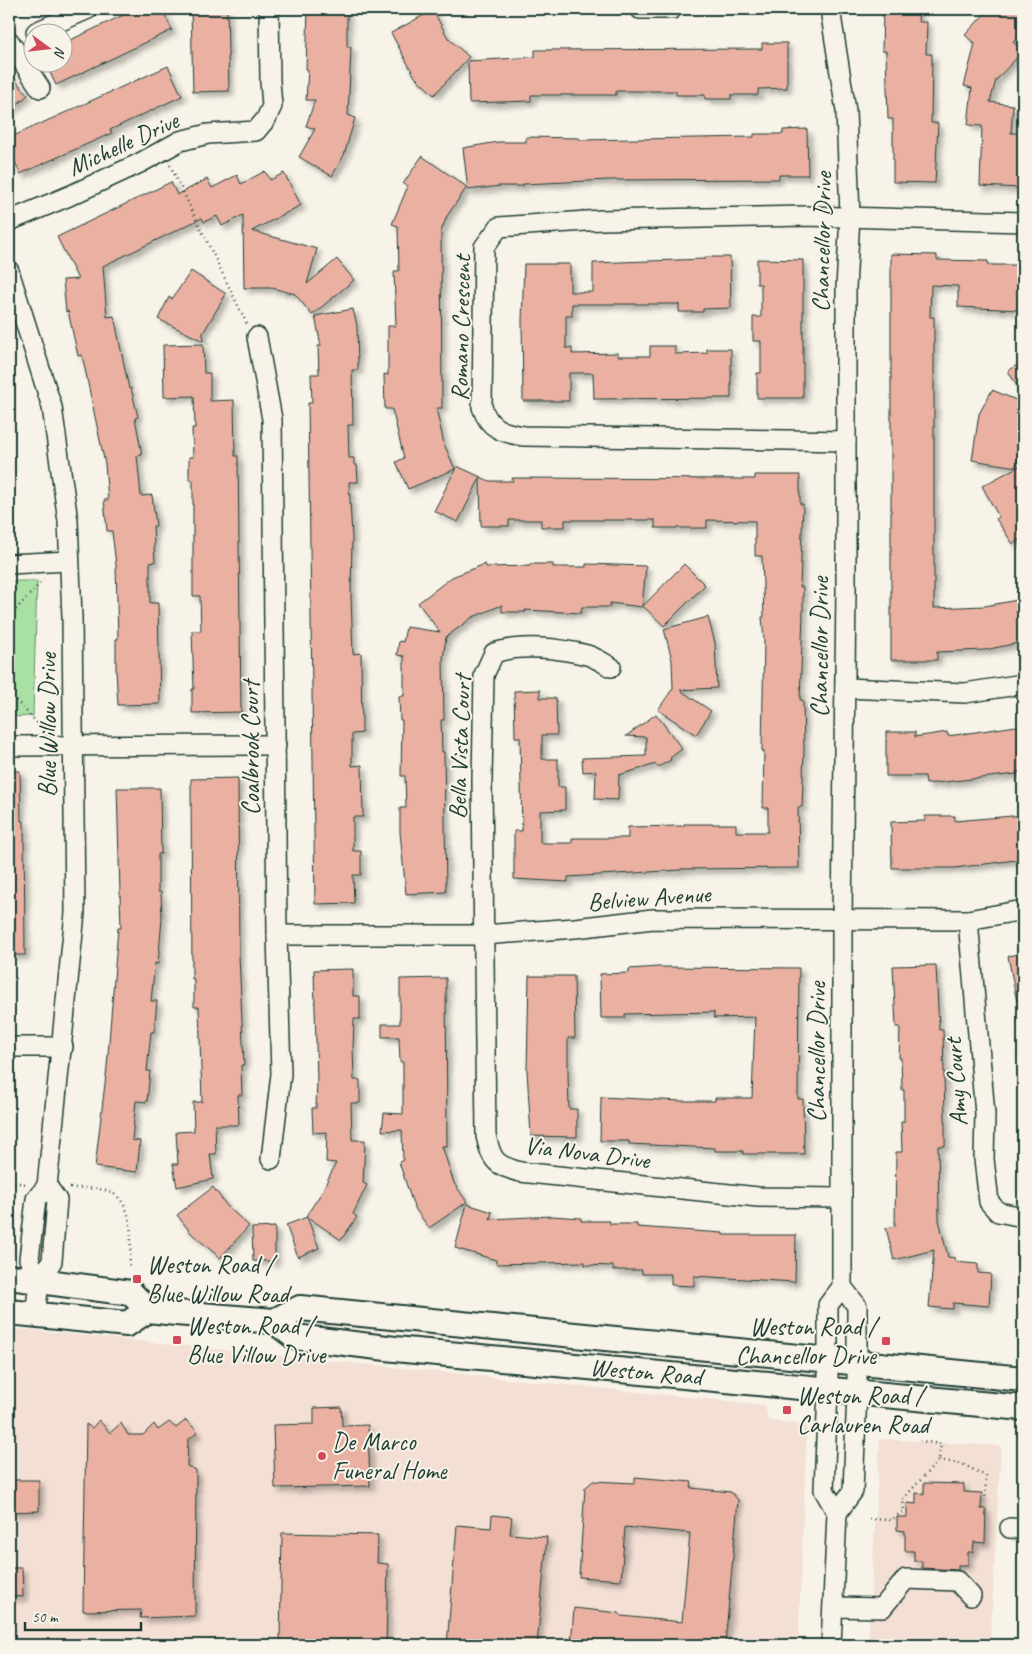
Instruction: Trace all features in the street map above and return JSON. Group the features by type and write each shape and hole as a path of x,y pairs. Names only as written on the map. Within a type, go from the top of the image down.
{"main road":[{"path":"9,1278 131,1293 148,1310"},
{"name":"Weston Road","path":"1023,1379 300,1308 274,1321 296,1337 395,1349 1023,1408"},
{"path":"9,1312 127,1324 148,1310 274,1321"}],"street":[{"path":"59,22 88,9"},
{"name":"Michelle Drive","path":"9,221 69,196 180,141 208,134 256,131 266,119 272,106 269,9"},
{"path":"640,9 672,9"},
{"name":"Chancellor Drive","path":"830,9 846,111 850,216 846,288 842,1287"},
{"path":"22,38 10,42 40,88"},
{"name":"Romano Crescent","path":"846,441 524,436 497,430 490,423 482,407 484,247 499,227 601,220 850,216 1023,222"},
{"name":"Blue Willow Drive","path":"9,271 52,407 68,521 64,561 72,617 65,745 75,913 47,1186 57,1200 52,1261 39,1282 35,1316"},
{"name":"Coalbrook Court","path":"257,337 272,419 277,935 281,1074 271,1159"},
{"path":"9,564 64,561"},
{"name":"Bella Vista Court","path":"484,935 484,675 490,659 494,653 502,650 551,650 588,655 611,667"},
{"path":"845,688 965,693 1023,684"},
{"path":"9,746 276,745"},
{"name":"Belview Avenue","path":"277,935 484,935 575,928 653,919 968,920 1023,910"},
{"name":"Amy Court","path":"968,920 984,1095 984,1160 989,1202 998,1212 1023,1217"},
{"name":"Via Nova Drive","path":"484,935 486,1136 491,1154 496,1163 520,1172 748,1196 842,1198"},
{"path":"9,1047 62,1047"},
{"path":"831,1645 837,1513 824,1490 828,1389 828,1306 842,1287 857,1306 857,1392 853,1491 837,1513"},
{"path":"833,1607 882,1608 906,1579 957,1581 971,1596"}],"path":[{"path":"163,150 243,320 257,337"},
{"path":"9,617 64,561"},
{"path":"9,693 65,745"},
{"path":"9,1182 106,1190 118,1198 130,1216 132,1234 130,1268"},
{"path":"869,1519 891,1520 904,1511 903,1499 940,1460 941,1444 920,1441"},
{"path":"940,1460 962,1464 986,1476 986,1501"}],"shaded area":[{"path":"9,1328 765,1405 768,1421 807,1425 798,1645 9,1645"},
{"path":"880,1439 1001,1446 990,1645 868,1645"}],"green space":[{"path":"9,581 37,581 33,716 9,717"}],"building":[{"path":"136,9 162,9 172,30 56,85 50,72 72,72 72,39"},
{"path":"191,9 227,9 229,91 193,92"},
{"path":"308,9 344,9 347,14 347,47 351,47 348,115 355,118 344,155 332,176 299,157 315,129 306,126 315,100 306,100"},
{"path":"883,9 919,9 918,22 927,22 926,54 932,54 931,123 938,123 935,183 893,182 893,119 888,119 886,51 882,51"},
{"path":"989,9 1023,9 1023,35 1013,42 1023,51 996,80 990,102 1013,105 1011,133 1023,133 1021,188 980,186 982,126 968,125 972,88 964,86 975,44 965,35"},
{"path":"433,10 448,38 469,57 434,95 415,77 391,33"},
{"path":"762,43 787,43 787,88 758,89 758,95 731,95 731,99 705,99 705,95 676,95 676,91 616,91 616,95 531,95 531,101 469,103 468,61 535,57 535,50 762,49"},
{"path":"168,66 182,96 110,130 112,133 20,174 9,147 9,138"},
{"path":"9,73 28,95 9,111"},
{"path":"807,129 808,175 779,175 779,179 609,180 523,184 523,186 500,186 468,190 463,148 498,142 526,142 526,137 579,138 580,140 754,137 754,134 783,134 783,130"},
{"path":"422,156 467,187 447,216 441,231 442,408 436,408 444,444 455,469 408,489 396,462 404,458 392,409 385,409 384,374 388,375 388,326 396,326 394,271 399,271 398,226 392,224 408,186 403,184"},
{"path":"265,171 270,180 284,173 301,205 252,231 317,249 307,284 337,259 354,280 312,315 295,294 272,288 244,288 243,215 222,226 217,216 204,222 202,218 103,266 107,317 114,316 129,389 131,388 138,417 135,418 142,455 137,456 141,496 152,495 156,526 153,526 155,562 150,563 150,603 158,603 160,704 118,705 116,565 112,531 107,531 104,500 108,500 105,464 82,355 78,356 68,311 66,312 63,280 78,279 57,237 171,182 177,195 207,179 212,188 237,175 241,184"},
{"path":"891,254 937,255 937,260 988,261 988,265 1020,265 1020,310 958,307 958,286 931,285 930,317 934,317 934,608 985,606 1023,599 1023,642 985,650 937,652 937,660 891,660"},
{"path":"705,257 730,257 731,308 703,309 703,312 679,312 679,304 572,304 572,316 566,316 566,348 572,348 572,354 618,353 618,356 650,356 650,346 675,346 675,354 707,353 707,349 731,349 731,398 594,399 593,373 569,373 569,401 523,401 522,320 524,264 570,264 570,292 593,292 593,263 705,259"},
{"path":"757,259 803,260 803,398 757,398 757,373 761,373 761,341 753,341 753,317 761,317 761,284 757,284"},
{"path":"191,271 226,294 203,333 203,341 158,319 169,297 172,299"},
{"path":"353,309 357,326 358,370 352,370 353,425 348,425 349,458 354,458 354,465 357,465 358,482 349,482 352,537 351,597 353,654 361,653 362,733 352,734 352,766 362,765 363,817 353,817 353,851 361,851 361,875 353,875 354,903 315,904 308,403 312,403 311,374 319,374 318,346 321,346 315,316"},
{"path":"203,344 204,373 210,373 210,401 234,400 235,456 238,456 241,712 192,713 192,689 194,689 192,631 201,631 200,596 193,596 193,480 189,480 189,457 193,457 192,428 195,428 194,396 164,397 163,345"},
{"path":"1023,361 1023,396 1008,371"},
{"path":"992,390 1023,403 1023,425 1016,467 972,460 979,414"},
{"path":"1023,464 1023,537 1013,544 996,519 999,517 982,486"},
{"path":"457,466 489,481 513,481 512,478 755,479 755,475 800,475 800,504 803,504 800,587 803,587 803,611 800,700 803,700 804,750 802,807 798,807 799,868 681,869 568,877 568,882 514,879 514,831 522,831 520,737 515,737 514,691 540,690 540,698 556,698 557,735 542,735 542,759 558,759 558,787 565,787 565,810 540,811 540,843 572,843 572,838 628,838 628,827 684,826 684,824 736,824 736,832 768,832 768,808 763,808 764,640 762,617 764,617 762,556 755,556 755,521 707,520 707,528 655,528 655,520 565,520 565,527 541,527 541,520 509,520 509,526 481,526 480,478 458,522 434,511"},
{"path":"485,564 486,567 530,566 530,564 553,564 553,567 586,567 586,564 646,566 642,607 610,603 610,607 582,607 581,613 525,610 526,612 502,612 502,605 473,617 446,637 443,659 444,720 441,720 442,752 444,752 446,892 406,894 400,832 400,808 406,808 405,776 401,776 402,720 400,720 399,696 404,696 404,656 397,655 399,641 403,642 406,627 440,632 418,603 452,577"},
{"path":"684,564 705,585 664,626 643,606"},
{"path":"708,617 715,643 717,688 680,690 711,711 696,735 658,710 673,688 672,660 664,629"},
{"path":"656,714 682,749 670,758 671,760 658,767 656,764 619,775 618,800 595,799 596,771 583,772 582,758 646,756 646,737 626,736"},
{"path":"1023,725 1023,771 1016,772 1017,774 926,784 925,776 886,776 886,732 915,732 915,737 947,732 948,736"},
{"path":"9,771 20,771 21,821 24,821 25,955 9,955"},
{"path":"238,778 239,955 244,1065 241,1065 242,1095 238,1095 239,1125 215,1125 216,1154 210,1154 213,1179 177,1187 173,1164 178,1164 176,1132 194,1131 193,1102 202,1102 199,1007 194,1007 194,979 192,979 191,779"},
{"path":"117,788 160,788 161,854 158,854 158,892 161,892 162,919 158,964 155,963 151,1001 157,1001 154,1032 151,1032 147,1071 150,1071 147,1102 136,1101 132,1140 140,1141 137,1172 95,1167 107,1067 118,928 121,928"},
{"path":"1023,815 1023,859 955,868 892,868 891,822 925,821 925,816 955,816 955,821"},
{"path":"1023,953 1023,1002 1017,1002 1008,956"},
{"path":"936,965 939,1030 943,1030 945,1118 945,1146 938,1146 939,1220 948,1257 955,1258 955,1262 978,1264 978,1273 991,1274 989,1306 953,1303 953,1309 929,1307 934,1250 894,1260 886,1228 895,1226 896,1152 902,1152 901,1122 904,1122 904,1090 902,1090 901,1058 899,1058 900,1027 896,1027 893,966"},
{"path":"658,967 799,968 798,1099 803,1099 804,1154 743,1154 743,1151 715,1151 715,1148 629,1144 629,1141 600,1141 601,1097 682,1101 715,1101 715,1098 752,1098 755,1017 714,1018 714,1012 625,1014 625,1018 601,1018 600,974 629,973 629,969"},
{"path":"353,969 353,996 360,996 360,1019 354,1019 353,1048 354,1080 360,1080 360,1103 351,1103 352,1140 365,1140 363,1183 367,1185 353,1214 357,1217 341,1240 306,1216 320,1195 336,1163 326,1162 327,1132 313,1133 312,1108 316,1108 317,1080 314,970"},
{"path":"529,976 574,976 575,1038 568,1038 568,1073 569,1109 577,1109 577,1137 531,1136 527,1070"},
{"path":"446,978 447,1146 442,1146 454,1183 467,1202 429,1228 414,1207 399,1162 403,1160 402,1130 382,1131 384,1113 403,1114 403,1062 400,1062 399,1037 382,1037 382,1024 400,1024 400,979"},
{"path":"213,1187 227,1206 249,1226 220,1258 191,1233 177,1215"},
{"path":"467,1204 492,1212 490,1219 552,1216 581,1218 581,1221 610,1221 610,1224 637,1224 637,1227 723,1233 723,1235 796,1235 795,1282 694,1276 694,1286 671,1285 671,1274 642,1274 642,1270 613,1270 613,1266 585,1265 585,1262 496,1264 496,1260 455,1248"},
{"path":"307,1217 319,1248 298,1257 286,1225"},
{"path":"275,1227 275,1261 253,1261 252,1228"},
{"name":"De Marco Funeral Home","path":"341,1407 342,1426 368,1425 370,1486 275,1488 273,1425 314,1424 314,1408"},
{"path":"99,1420 110,1433 121,1423 128,1435 143,1435 154,1424 158,1430 169,1422 176,1428 186,1420 198,1432 188,1440 187,1466 196,1470 195,1616 140,1618 141,1610 83,1611 86,1424 92,1428"},
{"path":"635,1477 692,1482 691,1488 731,1492 738,1500 725,1645 571,1645 574,1608 619,1613 621,1616 682,1622 690,1533 625,1527 621,1580 579,1577 585,1488 593,1481 635,1483"},
{"path":"9,1480 39,1480 39,1511 9,1512"},
{"path":"924,1483 964,1484 964,1492 982,1493 981,1509 986,1509 985,1543 974,1542 973,1552 968,1552 968,1565 958,1565 958,1570 922,1568 922,1561 914,1561 914,1551 905,1551 905,1531 897,1530 897,1517 907,1517 907,1503 916,1504 916,1493 924,1494"},
{"path":"492,1515 512,1517 510,1534 547,1537 537,1645 447,1645 457,1525 491,1528"},
{"path":"282,1533 378,1535 377,1563 388,1564 386,1645 280,1643"},
{"path":"9,1568 22,1568 23,1597 9,1596"}],"place":[{"name":"Weston Road / Blue Willow Road","path":"137,1279"},
{"name":"Weston Road / Blue Villow Drive","path":"177,1340"},
{"name":"Weston Road / Chancellor Drive","path":"886,1341"},
{"name":"Weston Road / Carlauren Road","path":"787,1410"},
{"name":"De Marco Funeral Home","path":"322,1456"}]}
